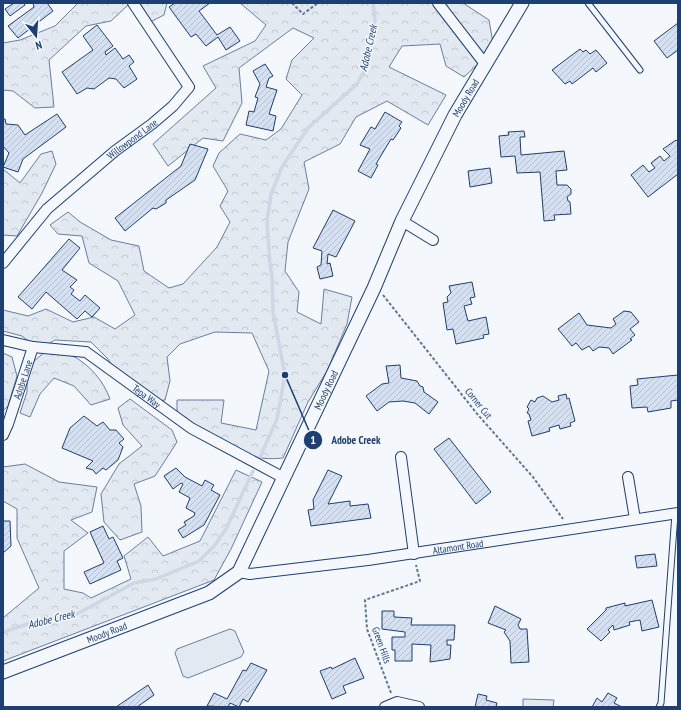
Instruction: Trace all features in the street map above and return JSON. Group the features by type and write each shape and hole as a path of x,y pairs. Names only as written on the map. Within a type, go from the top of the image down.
{"street":[{"name":"Willowpond Lane","path":"3,262 47,209 115,151 163,115 189,87 133,3"},
{"path":"438,3 485,64"},
{"name":"Moody Road","path":"3,672 209,593 238,572 374,288 402,221 455,116 522,3"},
{"path":"402,221 434,240"},
{"name":"Tepa Way","path":"3,340 33,347 86,352 191,428 284,478"},
{"name":"Adobe Lane","path":"3,435 33,347"},
{"path":"400,457 414,554"},
{"path":"628,477 635,519"},
{"name":"Altamont Road","path":"238,572 250,574 414,554 635,519 677,514"},
{"path":"385,706 397,702 419,707"}],"lane":[{"path":"588,3 640,70"},
{"path":"659,707 661,703 677,514"}],"path":[{"path":"292,3 303,14 318,3"},
{"name":"Corner Cut","path":"374,288 383,295 478,415 533,477 570,530"},
{"name":"Green Hills","path":"385,706 392,696 367,630 365,600 420,581 414,554"}],"green space":[{"path":"78,3 167,3 164,15 150,22 129,4 111,21 86,26 49,60 54,107 35,108 13,91 3,90 3,43 20,40 55,26"},
{"path":"240,3 463,3 489,20 494,49 464,77 446,66 440,44 402,46 389,67 446,95 428,125 387,101 356,117 340,144 304,162 309,189 288,242 285,271 299,292 297,312 321,324 324,289 352,297 347,324 327,371 308,402 283,458 268,459 254,457 227,448 214,442 177,419 177,400 224,400 221,423 256,430 269,371 252,333 215,332 180,344 167,357 170,381 165,400 154,403 119,376 108,359 91,342 55,340 39,349 22,336 3,331 3,310 28,316 46,309 73,322 94,317 115,329 135,315 118,281 89,263 82,236 58,234 50,225 68,212 80,222 111,240 139,246 144,271 169,288 183,284 217,247 230,222 220,206 228,191 213,166 219,153 240,134 266,140 281,129 302,95 286,79 292,60 314,38 293,28 239,68 242,103 223,141 203,138 168,166 153,144 216,88 203,66 255,41 266,25"},
{"path":"52,151 56,164 42,193 17,236 3,235 3,169 20,183 41,154"},
{"path":"46,351 68,354 84,363 95,373 110,399 91,405 74,386 54,378 40,394 30,417 20,413 27,392 27,375 33,362"},
{"path":"3,353 12,357 17,376 8,406 3,411"},
{"path":"130,399 172,430 177,442 155,476 134,484 141,506 142,532 120,540 104,522 101,494 119,464 142,446 123,425 118,408"},
{"path":"25,464 59,482 97,487 92,512 71,520 88,533 64,551 64,589 83,593 91,598 131,579 124,556 148,537 163,556 200,541 236,470 262,482 231,549 214,580 3,661 3,618 39,588 17,538 17,509 3,501 3,467"},
{"path":"230,629 235,631 244,652 241,657 188,678 183,676 175,653 177,649"},
{"path":"523,699 554,700 553,707 523,707"}],"building":[{"path":"14,3 24,3 25,5 10,16 5,9"},
{"path":"33,3 47,3 53,11 18,38 8,26 34,7"},
{"path":"175,3 210,3 199,11 217,35 230,27 240,41 226,50 218,37 206,46 196,34 191,37 169,7"},
{"path":"678,23 678,50 667,58 654,41"},
{"path":"97,25 113,46 105,52 106,55 115,48 123,59 129,55 134,62 129,66 137,79 124,88 116,79 109,78 94,89 87,88 77,94 62,72 93,50 83,36"},
{"path":"580,49 583,52 586,50 590,54 596,50 607,63 596,72 593,68 572,84 570,81 565,84 552,70"},
{"path":"265,64 273,76 269,78 266,87 277,90 269,114 276,116 273,131 246,125 249,111 254,112 258,98 255,97 260,84 253,71"},
{"path":"385,112 402,122 399,126 401,128 393,140 391,139 376,164 378,165 371,178 358,171 370,149 360,145 371,127 375,129"},
{"path":"57,114 66,127 23,159 18,172 3,167 9,153 3,146 3,119 5,119 6,124 18,125 25,135"},
{"path":"524,131 525,137 520,137 521,155 564,151 567,170 556,171 557,185 567,185 571,189 571,194 567,197 568,201 570,202 571,214 554,215 555,220 544,221 540,172 517,173 515,156 501,157 499,136 509,135 508,132"},
{"path":"676,140 678,142 678,174 648,197 631,175 643,165 649,172 655,168 651,163 660,156 664,161 670,156 663,149"},
{"path":"190,144 208,149 195,180 166,200 166,203 156,209 153,208 125,231 115,218 181,166"},
{"path":"490,168 492,183 470,187 468,171"},
{"path":"333,210 355,221 336,257 328,254 327,264 330,263 333,276 320,279 317,267 321,265 322,251 313,248"},
{"path":"69,239 80,248 62,270 77,280 70,287 74,290 71,294 80,301 85,295 100,308 92,317 85,311 77,319 46,292 32,309 18,297"},
{"path":"472,282 475,297 470,298 472,304 464,306 468,321 486,317 489,334 483,335 484,338 456,344 453,329 447,330 443,303 448,302 447,297 451,293 449,286"},
{"path":"624,311 631,312 639,322 630,329 635,335 630,339 632,340 613,354 609,348 599,347 593,351 589,346 582,350 576,343 572,346 558,329 579,313 587,325 611,328 616,324 613,319"},
{"path":"400,365 401,378 417,381 420,386 423,387 424,392 438,402 429,414 415,403 403,401 389,402 377,411 366,396 382,384 389,383 386,366"},
{"path":"678,375 678,400 671,401 671,408 648,412 647,407 632,408 630,386 638,385 637,379"},
{"path":"566,394 567,399 569,398 575,421 570,423 571,426 560,429 559,425 549,428 550,431 532,436 528,421 531,420 529,414 527,413 529,409 527,407 531,400 535,402 537,398 543,396 552,402 559,400 558,396"},
{"path":"84,416 97,426 103,422 110,430 116,430 124,439 119,443 123,447 118,460 106,470 103,468 96,474 93,470 86,468 93,461 62,448 70,428"},
{"path":"449,438 491,492 476,504 434,449"},
{"path":"176,468 185,477 202,486 205,480 214,485 211,490 220,495 204,525 183,538 178,530 186,525 184,522 194,516 195,513 186,508 190,498 179,492 183,484 181,483 173,489 164,476"},
{"path":"328,470 342,476 328,504 350,501 350,506 368,504 371,518 311,526 308,510 314,509 313,500"},
{"path":"3,521 10,521 11,546 3,553"},
{"path":"103,526 109,539 113,537 123,558 117,561 121,570 90,584 84,572 104,563 90,532"},
{"path":"655,554 657,566 637,568 635,556"},
{"path":"652,600 659,627 642,631 640,620 629,622 630,625 614,630 613,625 608,630 610,632 601,641 587,629 606,610 606,608 625,603 625,606"},
{"path":"495,606 521,619 518,625 520,629 527,629 529,662 511,663 510,641 504,632 506,630 488,623"},
{"path":"382,611 394,611 394,617 412,618 411,625 455,625 454,640 447,640 447,645 451,645 450,659 430,662 431,645 412,644 412,661 395,661 395,650 392,650 392,637 405,637 405,632 382,629"},
{"path":"355,658 364,678 343,686 346,693 332,699 320,671 331,667 332,669"},
{"path":"251,663 267,670 248,702 243,699 239,707 230,703 228,707 207,706 214,693 227,699 243,670 246,671"},
{"path":"148,685 154,695 137,707 116,707"},
{"path":"608,693 617,698 614,703 622,707 592,707 597,698 602,702"},
{"path":"478,694 487,696 486,700 497,703 496,707 475,707"}],"waterway":[{"name":"Adobe Creek","path":"258,462 277,419 285,375 273,312 272,276 267,222 271,194 282,167 308,128 357,84 365,70 375,20 373,3"},
{"name":"Adobe Creek","path":"3,632 37,621 77,614 134,583 156,579 199,561 215,545 226,529 253,471"}],"place":[{"name":"Adobe Creek","path":"285,375"}]}
